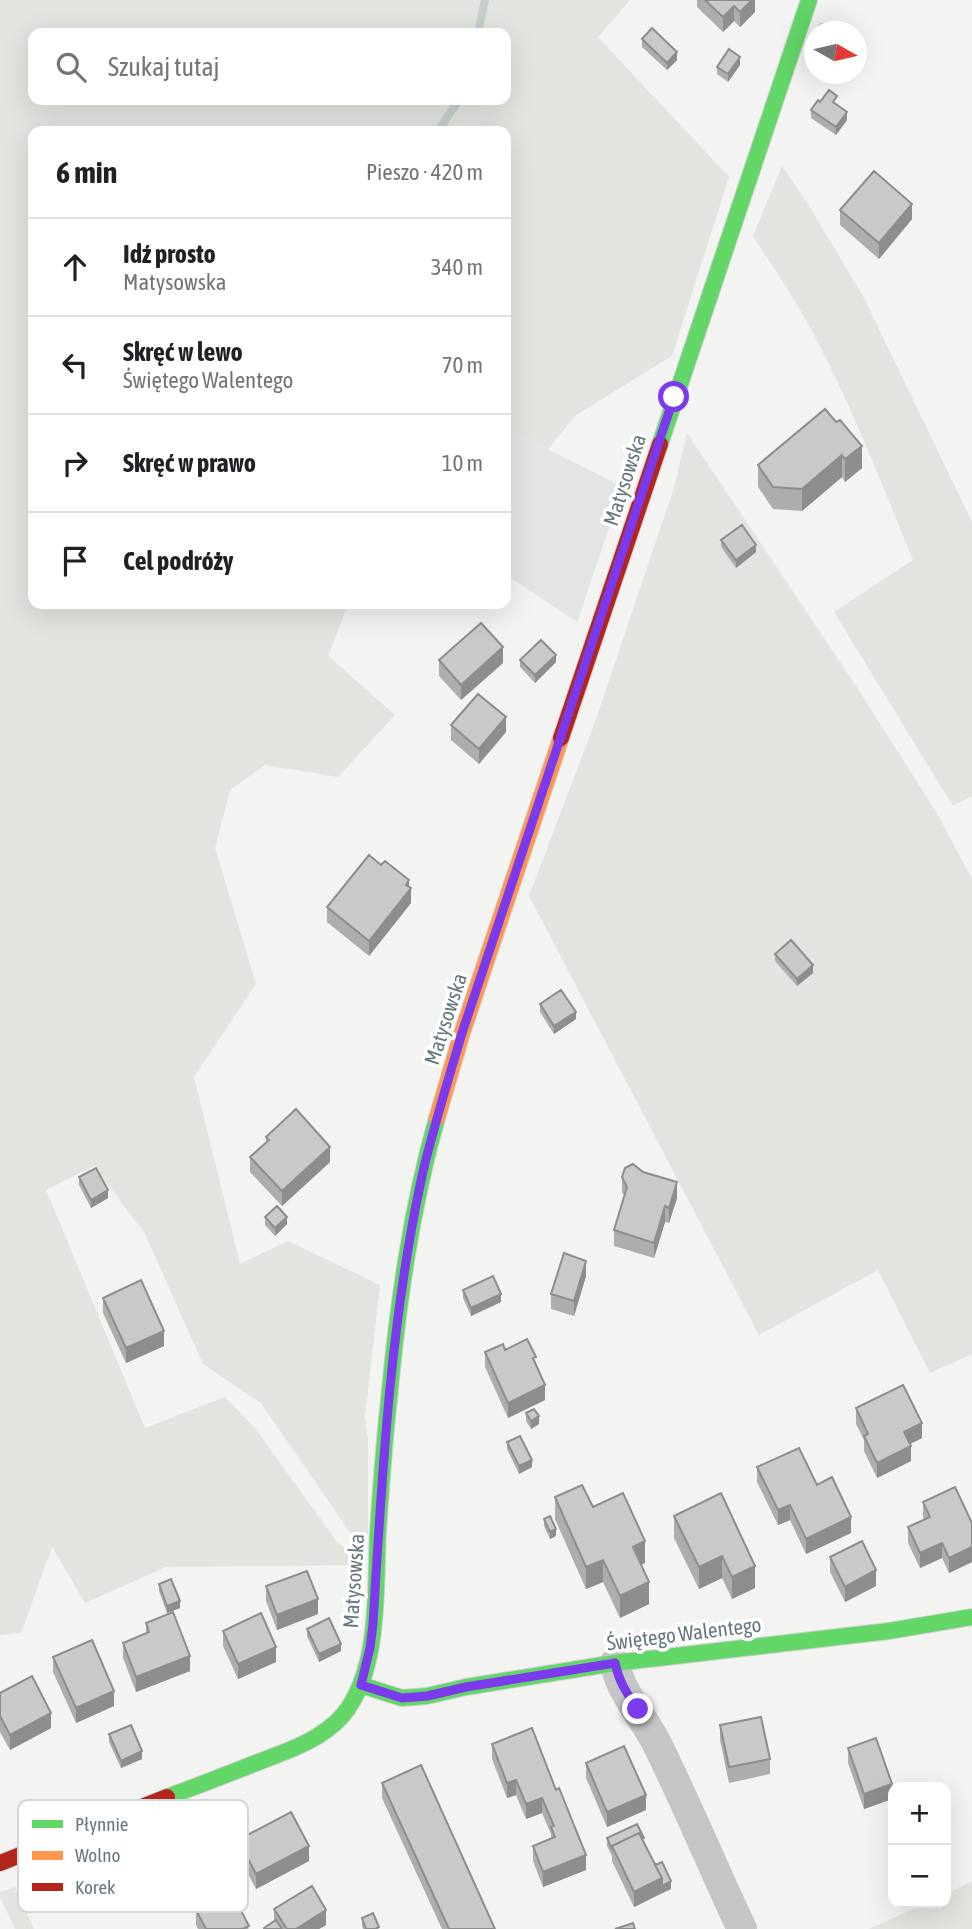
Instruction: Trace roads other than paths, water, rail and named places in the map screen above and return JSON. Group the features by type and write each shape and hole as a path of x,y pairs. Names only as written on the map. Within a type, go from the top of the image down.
{"street":[{"name":"Matysowska","path":"161,1800 306,1743 334,1724 361,1685 373,1624 391,1382 400,1302 422,1176 438,1113 809,0"},
{"name":"Świętego Walentego","path":"361,1685 402,1698 414,1697 615,1663 889,1631 972,1617"},
{"path":"615,1663 624,1690 638,1709 674,1778 742,1929"},
{"name":"Matysowska","path":"0,1863 18,1856"}],"waterway":[{"path":"479,28 485,0"},
{"path":"441,126 456,105"}]}
